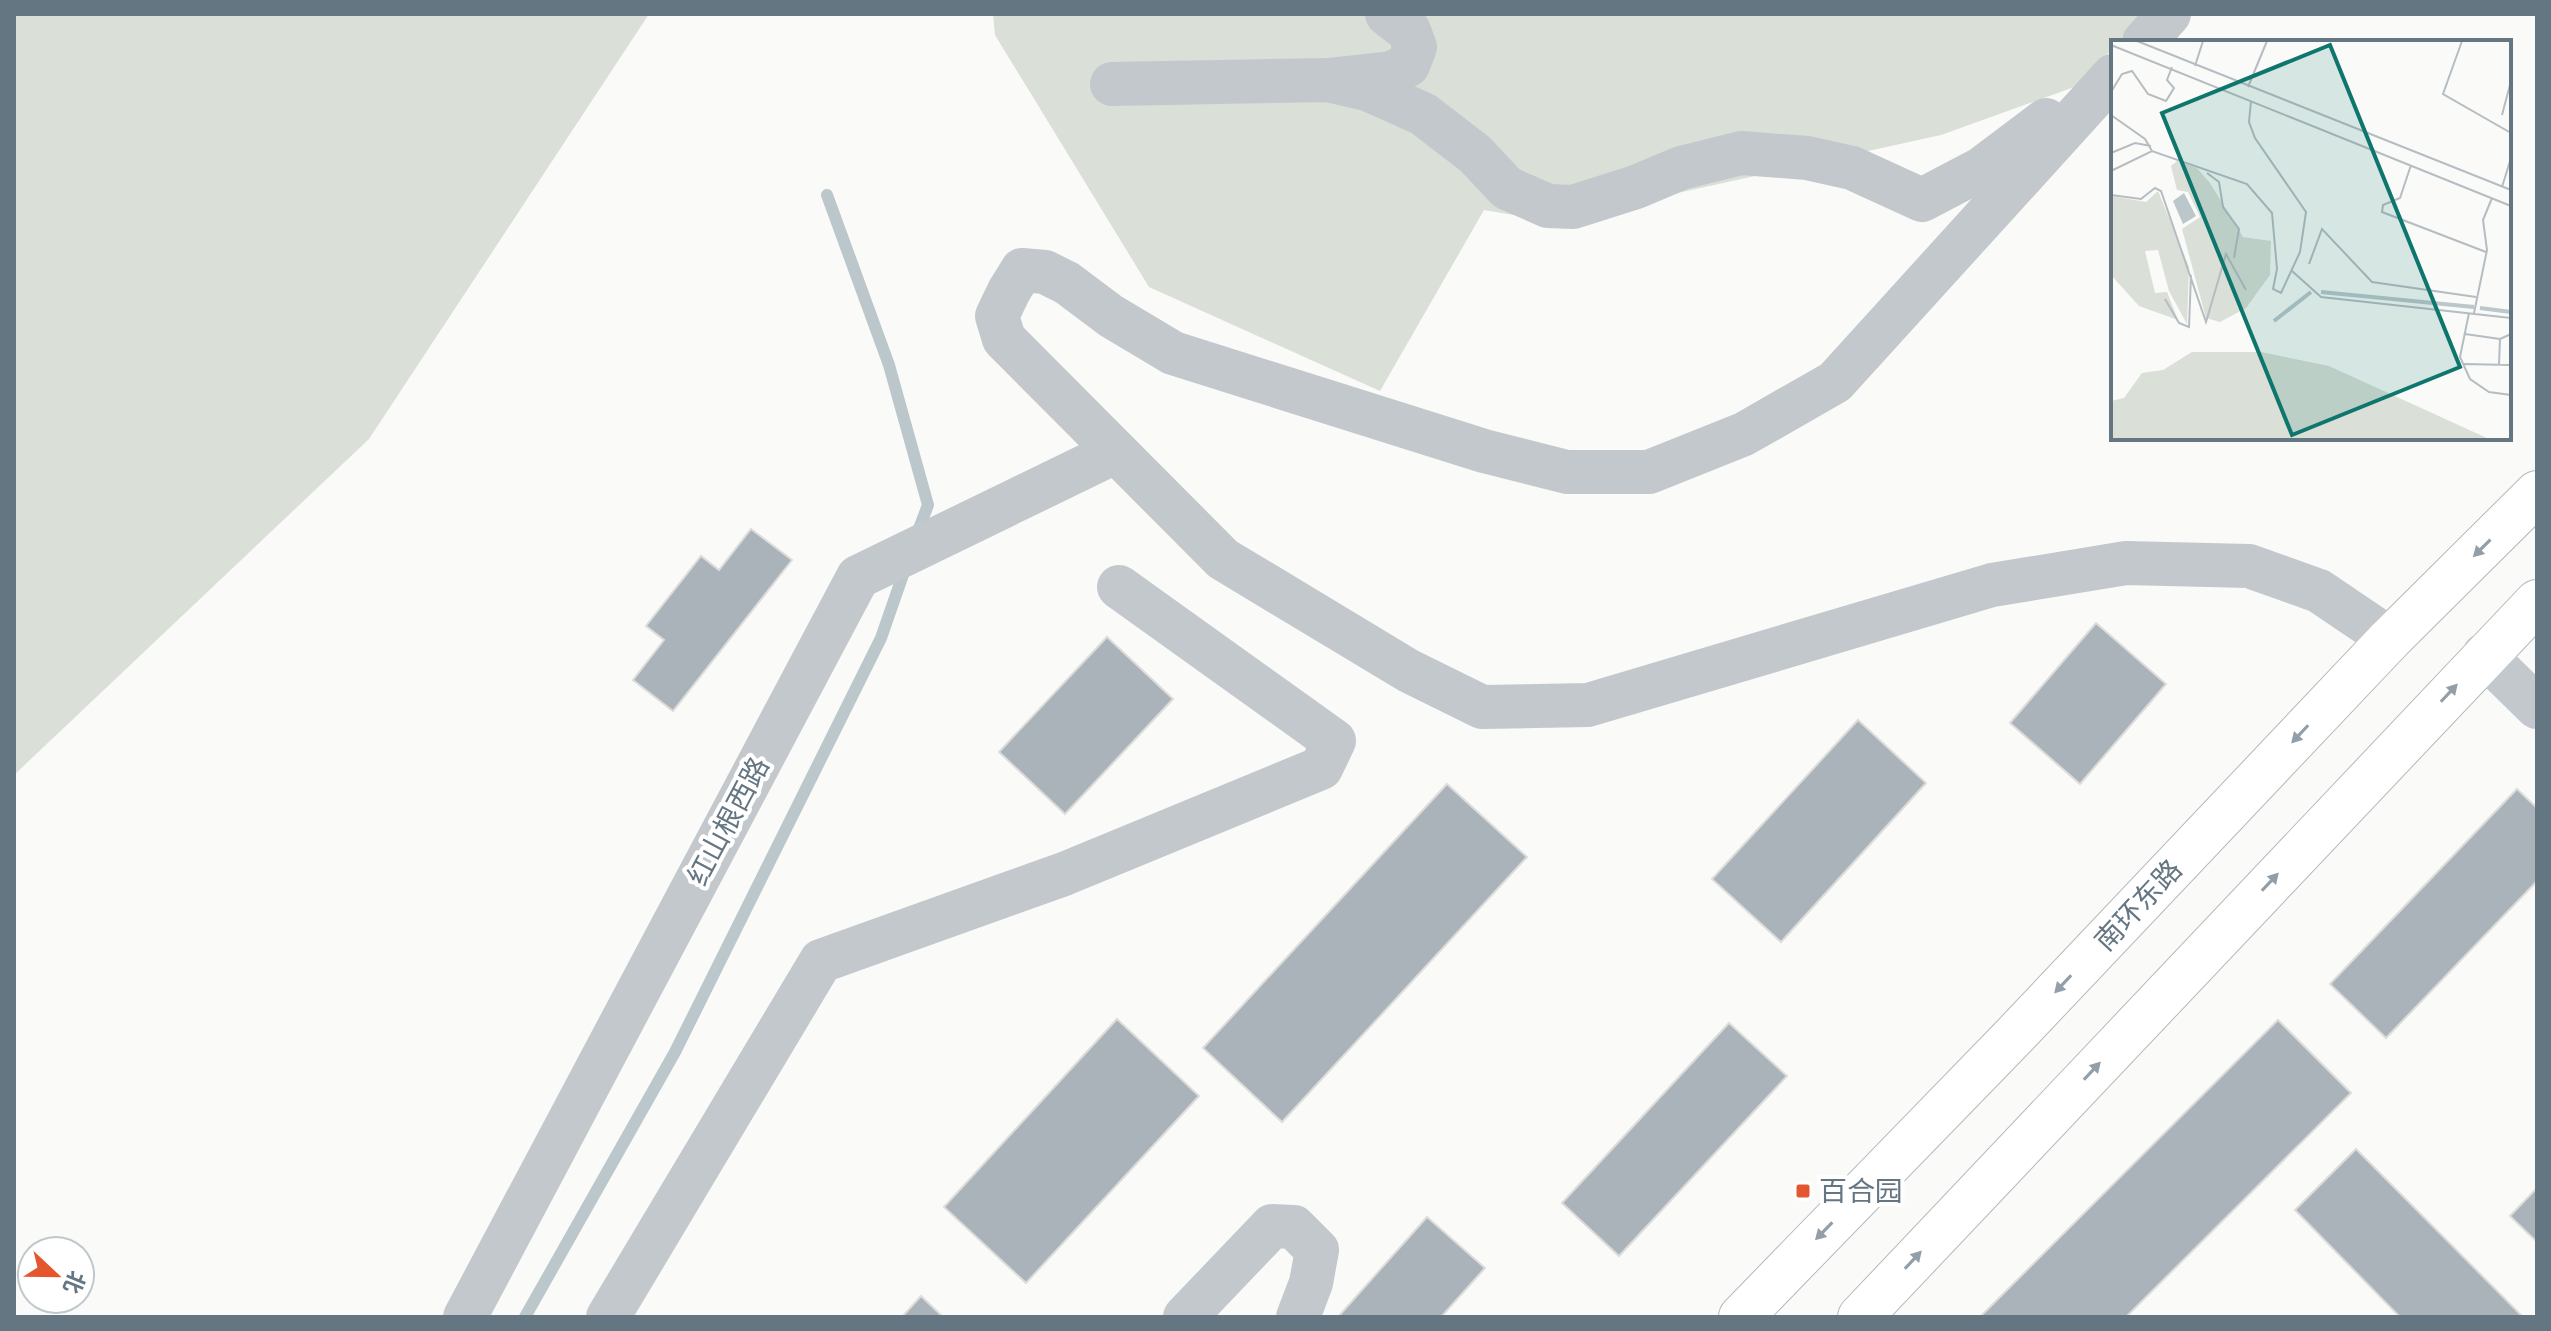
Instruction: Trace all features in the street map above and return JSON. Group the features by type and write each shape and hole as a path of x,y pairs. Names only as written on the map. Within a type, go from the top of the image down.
{"highway":[{"name":"南环东路","path":"1741,1317 2015,1035 2390,639 2537,493"},
{"path":"1860,1317 2537,602"}],"street":[{"path":"1112,84 1328,80 1392,73 1408,65 1415,47 1409,31 1387,14"},
{"path":"2146,40 2169,14"},
{"path":"1328,80 1367,89 1423,114 1475,154 1507,188 1548,206 1573,207 1636,187 1681,168 1741,153 1807,158 1852,168 1922,200 1981,169 2050,117 2104,86"},
{"path":"2104,86 1835,382 1744,434 1649,472 1567,472 1553,469 1484,451 1188,358 1173,353 1111,316 1067,283 1045,272 1022,270 997,316 1004,339 1223,559 1409,671 1482,707 1588,705 1992,585 2126,563 2249,566 2319,591 2390,639"},
{"name":"红山根西路","path":"465,1317 858,577 1115,452"},
{"path":"608,1317 821,961 1064,874 1321,768 1334,741 1119,587"},
{"path":"2484,655 2537,707"},
{"path":"1185,1317 1272,1226 1294,1227 1317,1250 1311,1283 1298,1317"}],"shaded area":[{"path":"14,14 649,14 369,439 14,775"},
{"path":"993,14 2144,14 2120,40 2111,40 2111,50 2077,86 1941,135 1550,221 1484,210 1380,391 1149,287 995,35"}],"building":[{"path":"751,529 792,560 673,711 633,680 664,640 646,626 701,556 719,570"},
{"path":"2096,623 2166,684 2080,784 2010,723"},
{"path":"1107,637 1173,699 1065,814 999,752"},
{"path":"1858,720 1926,783 1781,942 1712,879"},
{"path":"1447,784 1527,857 1282,1122 1203,1048"},
{"path":"2517,789 2537,808 2537,881 2386,1038 2330,984"},
{"path":"1117,1019 1199,1096 1026,1283 944,1207"},
{"path":"2278,1020 2351,1093 2126,1317 1980,1317"},
{"path":"1729,1023 1787,1076 1619,1256 1562,1203"},
{"path":"2356,1149 2523,1317 2400,1317 2295,1210"},
{"path":"2537,1188 2537,1242 2510,1216"},
{"path":"1427,1217 1485,1268 1441,1317 1338,1317"},
{"path":"921,1296 943,1317 902,1317"}],"waterway":[{"path":"827,195 889,365 928,505 917,534"},
{"path":"525,1317 675,1052 881,638 906,566"}],"place":[{"name":"百合园","path":"1803,1191"}]}
